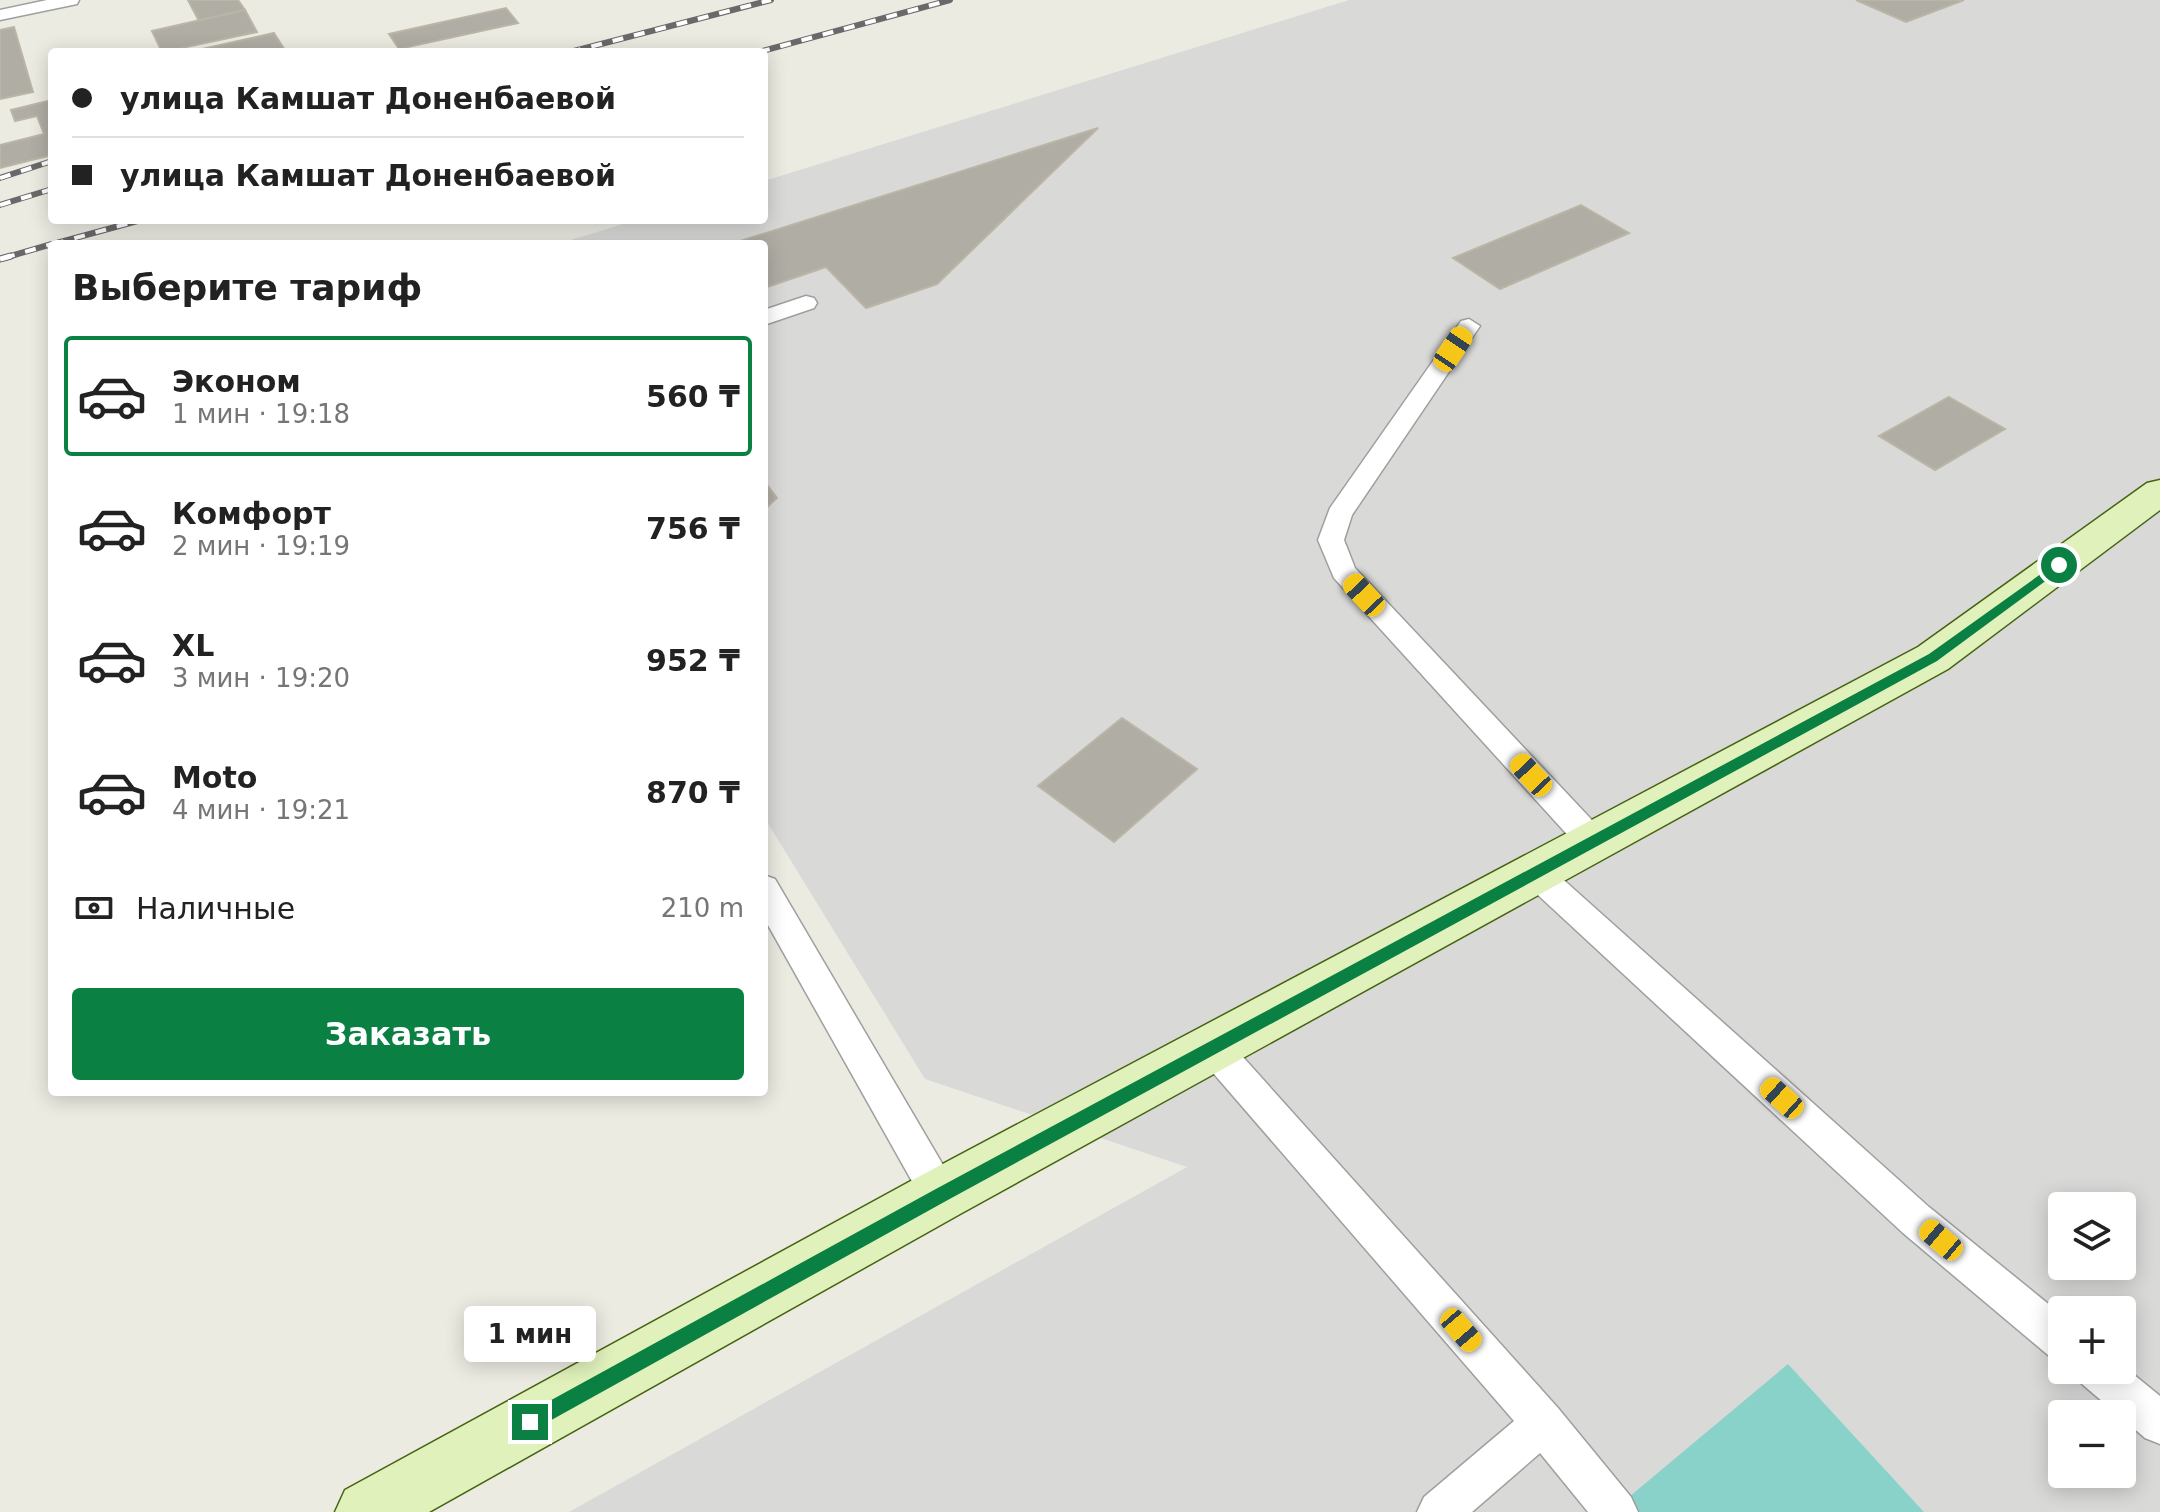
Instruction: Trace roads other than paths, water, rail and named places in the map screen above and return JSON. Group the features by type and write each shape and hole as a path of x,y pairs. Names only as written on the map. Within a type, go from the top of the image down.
{"street":[{"path":"367,1512 940,1195 1933,658 2160,492"}],"lane":[{"path":"0,15 71,0"},
{"path":"768,317 806,303"},
{"path":"1469,326 1339,514 1331,540 1343,572 1594,843"},
{"path":"1536,874 1916,1220 2048,1329"},
{"path":"768,895 940,1195"},
{"path":"1213,1048 1543,1423 1616,1512"},
{"path":"2113,1384 2160,1423"},
{"path":"1439,1512 1543,1423"}],"railway":[{"path":"585,48 771,0"},
{"path":"768,50 950,0"},
{"path":"0,178 48,162"},
{"path":"0,205 48,190"},
{"path":"68,240 126,224"},
{"path":"9,257 48,245"},
{"path":"0,259 9,257"},
{"path":"4,258 9,257"}]}
